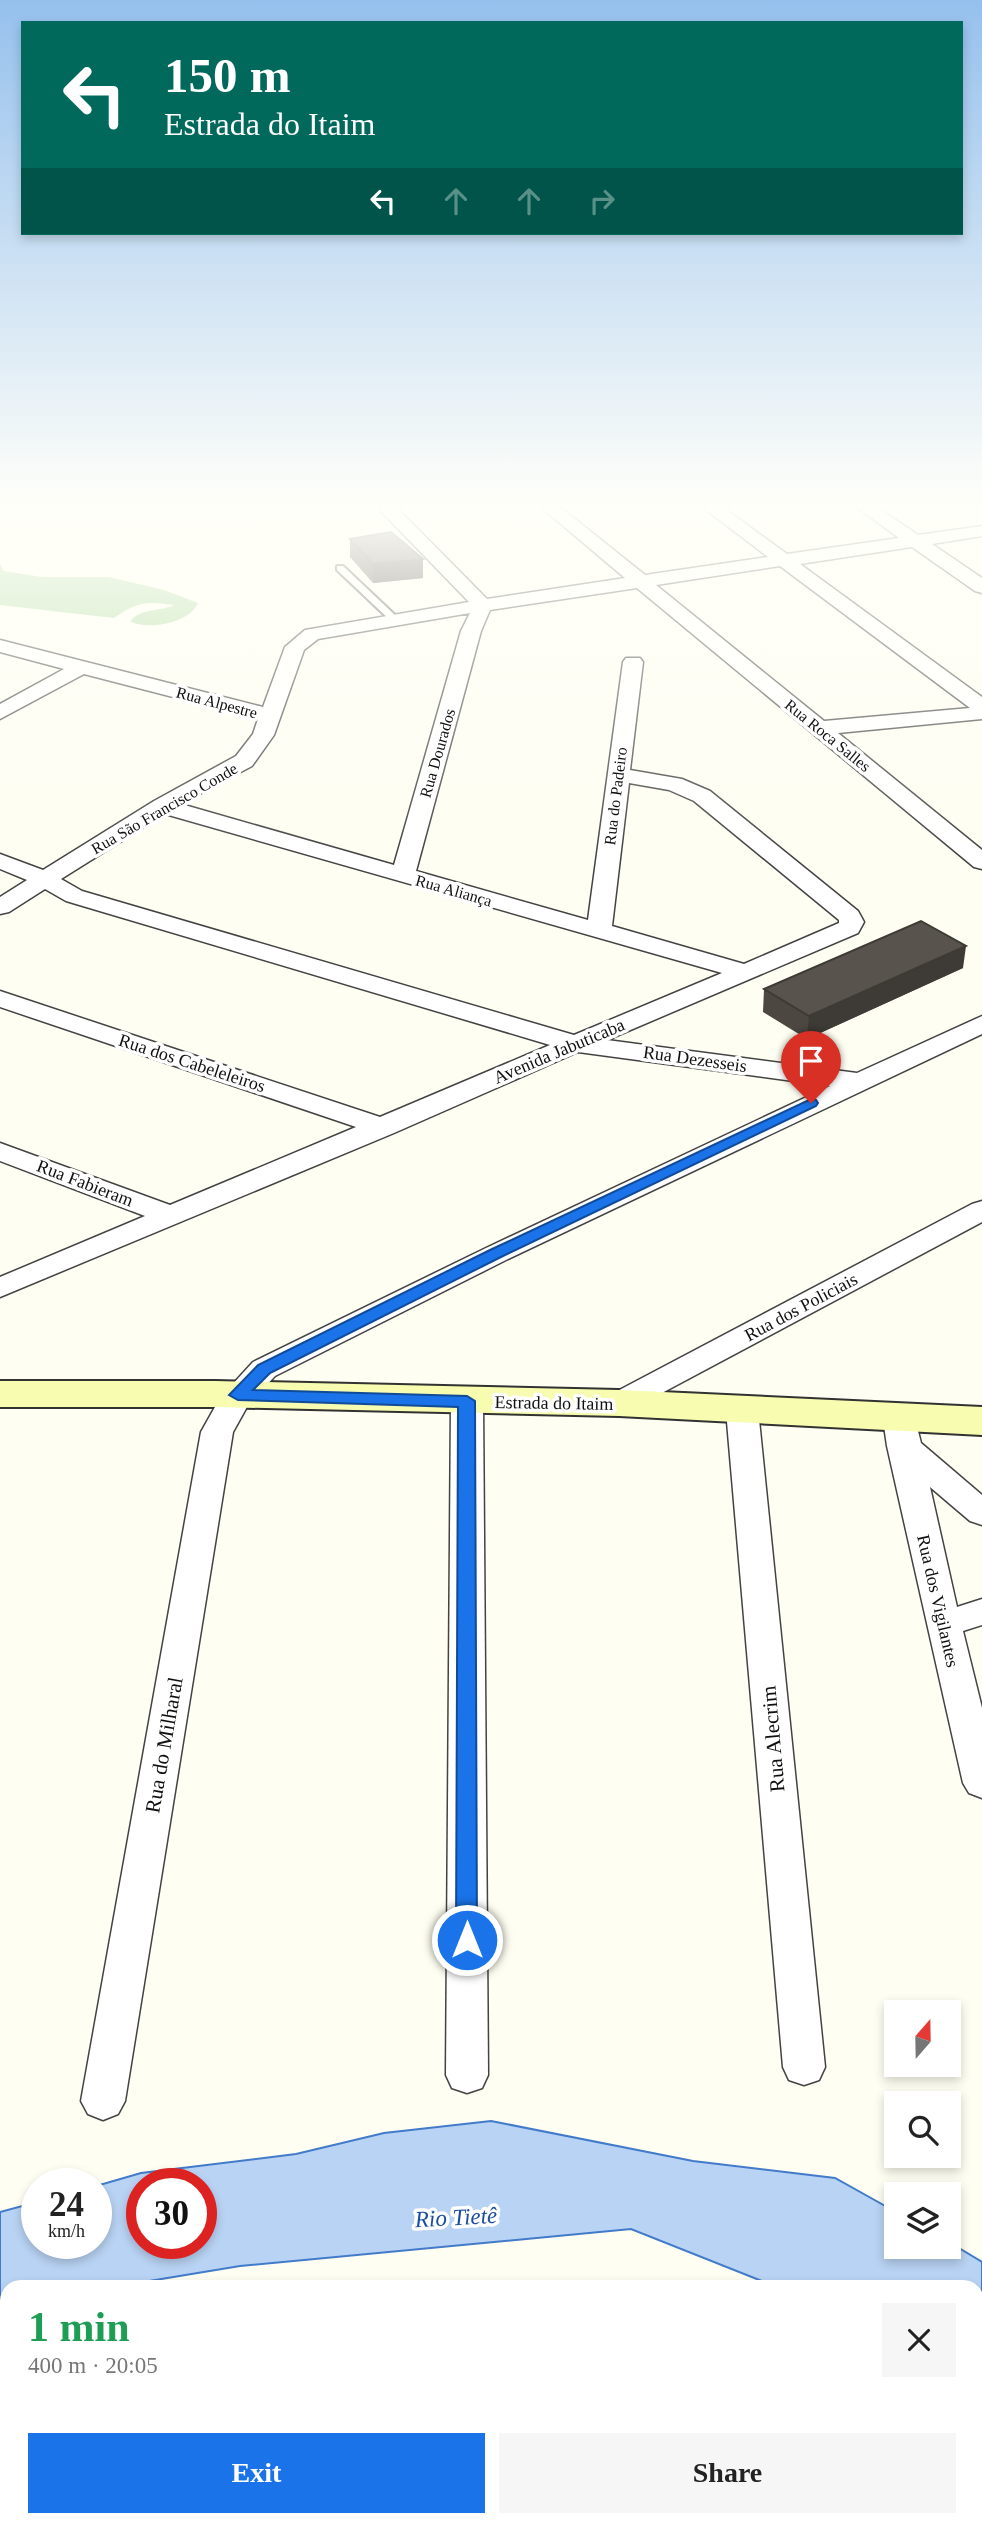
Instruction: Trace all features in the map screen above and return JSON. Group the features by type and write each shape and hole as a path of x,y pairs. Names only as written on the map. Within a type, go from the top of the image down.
{"street":[{"name":"Rua São Francisco Conde","path":"0,907 162,806 244,761 256,748 271,716 295,647 305,637 325,629 381,621"},
{"path":"456,621 471,631"},
{"name":"Rua Dourados","path":"403,876 476,621"},
{"name":"Rua Roca Salles","path":"688,621 982,862"},
{"path":"864,621 982,707"},
{"name":"Rua Alpestre","path":"0,646 271,716"},
{"name":"Rua do Padeiro","path":"599,930 633,662"},
{"path":"0,713 81,667"},
{"path":"821,728 982,713"},
{"name":"Avenida Jabuticaba","path":"0,1289 169,1215 384,1127 846,930 852,919 702,796 674,783 618,775"},
{"name":"Rua Aliança","path":"162,806 746,972"},
{"path":"0,861 74,896 575,1044"},
{"name":"Rua dos Cabeleleiros","path":"0,999 384,1127"},
{"name":"Rua do Milharal","path":"103,2101 217,1432 223,1416 238,1395 264,1369 496,1254 982,1024"},
{"name":"Rua Dezesseis","path":"575,1044 857,1081"},
{"name":"Rua Fabieram","path":"0,1151 169,1215"},
{"name":"Rua dos Policiais","path":"619,1403 982,1210"},
{"name":"Estrada do Itaim","path":"0,1394 238,1395 619,1403 742,1410 901,1432 982,1421"},
{"path":"467,1401 467,2075"},
{"name":"Rua Alecrim","path":"742,1410 804,2067"},
{"path":"901,1432 982,1513"},
{"name":"Rua dos Vigilantes","path":"901,1432 943,1624 982,1783"},
{"path":"943,1624 982,1612"}],"green space":[{"path":"130,621 174,621 157,625"}],"water":[{"name":"Rio Tietê","path":"491,2121 693,2161 835,2178 884,2205 884,2259 961,2259 961,2249 982,2262 982,2280 759,2280 631,2229 240,2266 155,2280 0,2280 0,2212 21,2206 21,2259 112,2259 112,2181 126,2177 126,2259 217,2259 217,2168 182,2168 296,2154 384,2133"}],"building":[{"path":"921,921 966,946 809,1016 764,989"}],"route":[{"path":"467,1940 467,1401 238,1395 264,1369 811,1103"}]}
